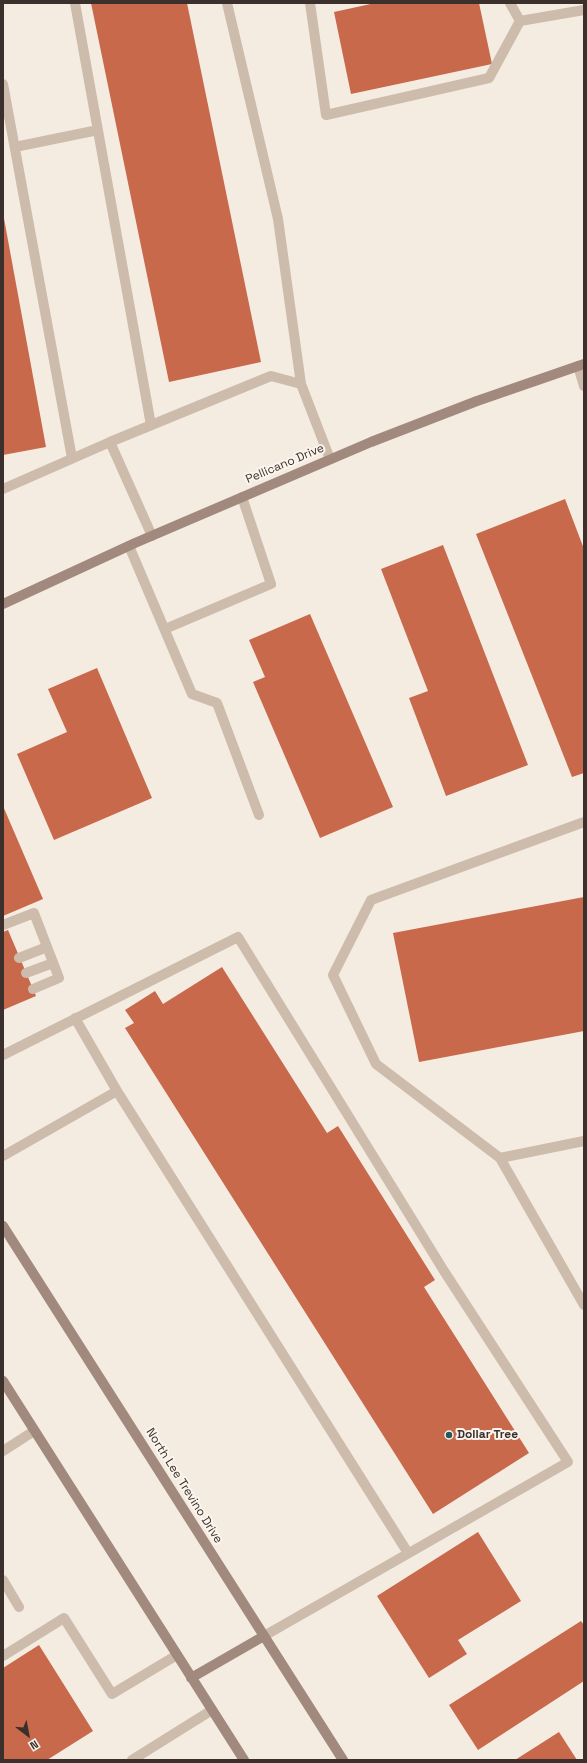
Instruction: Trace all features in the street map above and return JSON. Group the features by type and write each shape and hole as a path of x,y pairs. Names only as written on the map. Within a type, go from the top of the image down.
{"main road":[{"name":"Pellicano Drive","path":"3,604 129,546 330,459 477,400 581,365"},
{"name":"North Lee Trevino Drive","path":"3,1226 343,1760"},
{"path":"3,1382 244,1760"},
{"path":"191,1678 264,1636"}],"lane":[{"path":"75,3 151,425"},
{"path":"227,3 278,219 301,384 330,459"},
{"path":"310,3 326,115 489,78 520,21"},
{"path":"510,3 520,21"},
{"path":"520,21 584,10"},
{"path":"3,84 72,458"},
{"path":"15,147 98,130"},
{"path":"581,365 584,386"},
{"path":"3,489 72,458 271,376 301,384"},
{"path":"110,442 152,536"},
{"path":"165,629 271,584 242,497"},
{"path":"129,546 192,694 217,703 259,815"},
{"path":"584,822 372,900 333,975 376,1064 500,1158 584,1305"},
{"path":"3,925 34,913 59,978 32,989"},
{"path":"3,1055 238,937 444,1271 568,1462 264,1636"},
{"path":"19,958 47,947"},
{"path":"26,973 53,963"},
{"path":"75,1018 117,1092 408,1553"},
{"path":"3,1156 117,1092"},
{"path":"500,1158 584,1141"},
{"path":"3,1451 34,1431"},
{"path":"3,1580 19,1607"},
{"path":"3,1656 64,1618 112,1694 177,1655"},
{"path":"132,1760 143,1757 212,1710"}],"building":[{"path":"91,3 187,3 261,362 169,382"},
{"path":"375,3 479,3 492,64 351,94 334,12"},
{"path":"3,213 46,447 3,455"},
{"path":"565,499 584,549 584,773 572,777 476,534"},
{"path":"443,545 528,765 446,796 409,698 428,691 381,569"},
{"path":"310,614 393,807 320,838 253,682 265,677 249,640"},
{"path":"97,668 152,798 54,840 17,754 67,732 48,689"},
{"path":"3,806 43,899 3,916"},
{"path":"584,897 584,1031 419,1062 393,933"},
{"path":"8,930 36,996 3,1010 3,932"},
{"path":"222,967 327,1133 338,1126 435,1280 424,1287 529,1453 433,1514 125,1028 134,1023 125,1010 155,991 163,1004"},
{"path":"478,1532 521,1601 458,1640 467,1654 429,1678 377,1596"},
{"path":"581,1621 584,1625 584,1681 478,1750 449,1705"},
{"path":"39,1645 93,1731 47,1760 3,1760 3,1668"},
{"path":"559,1732 577,1760 515,1760"}],"place":[{"name":"Dollar Tree","path":"449,1435"}]}
